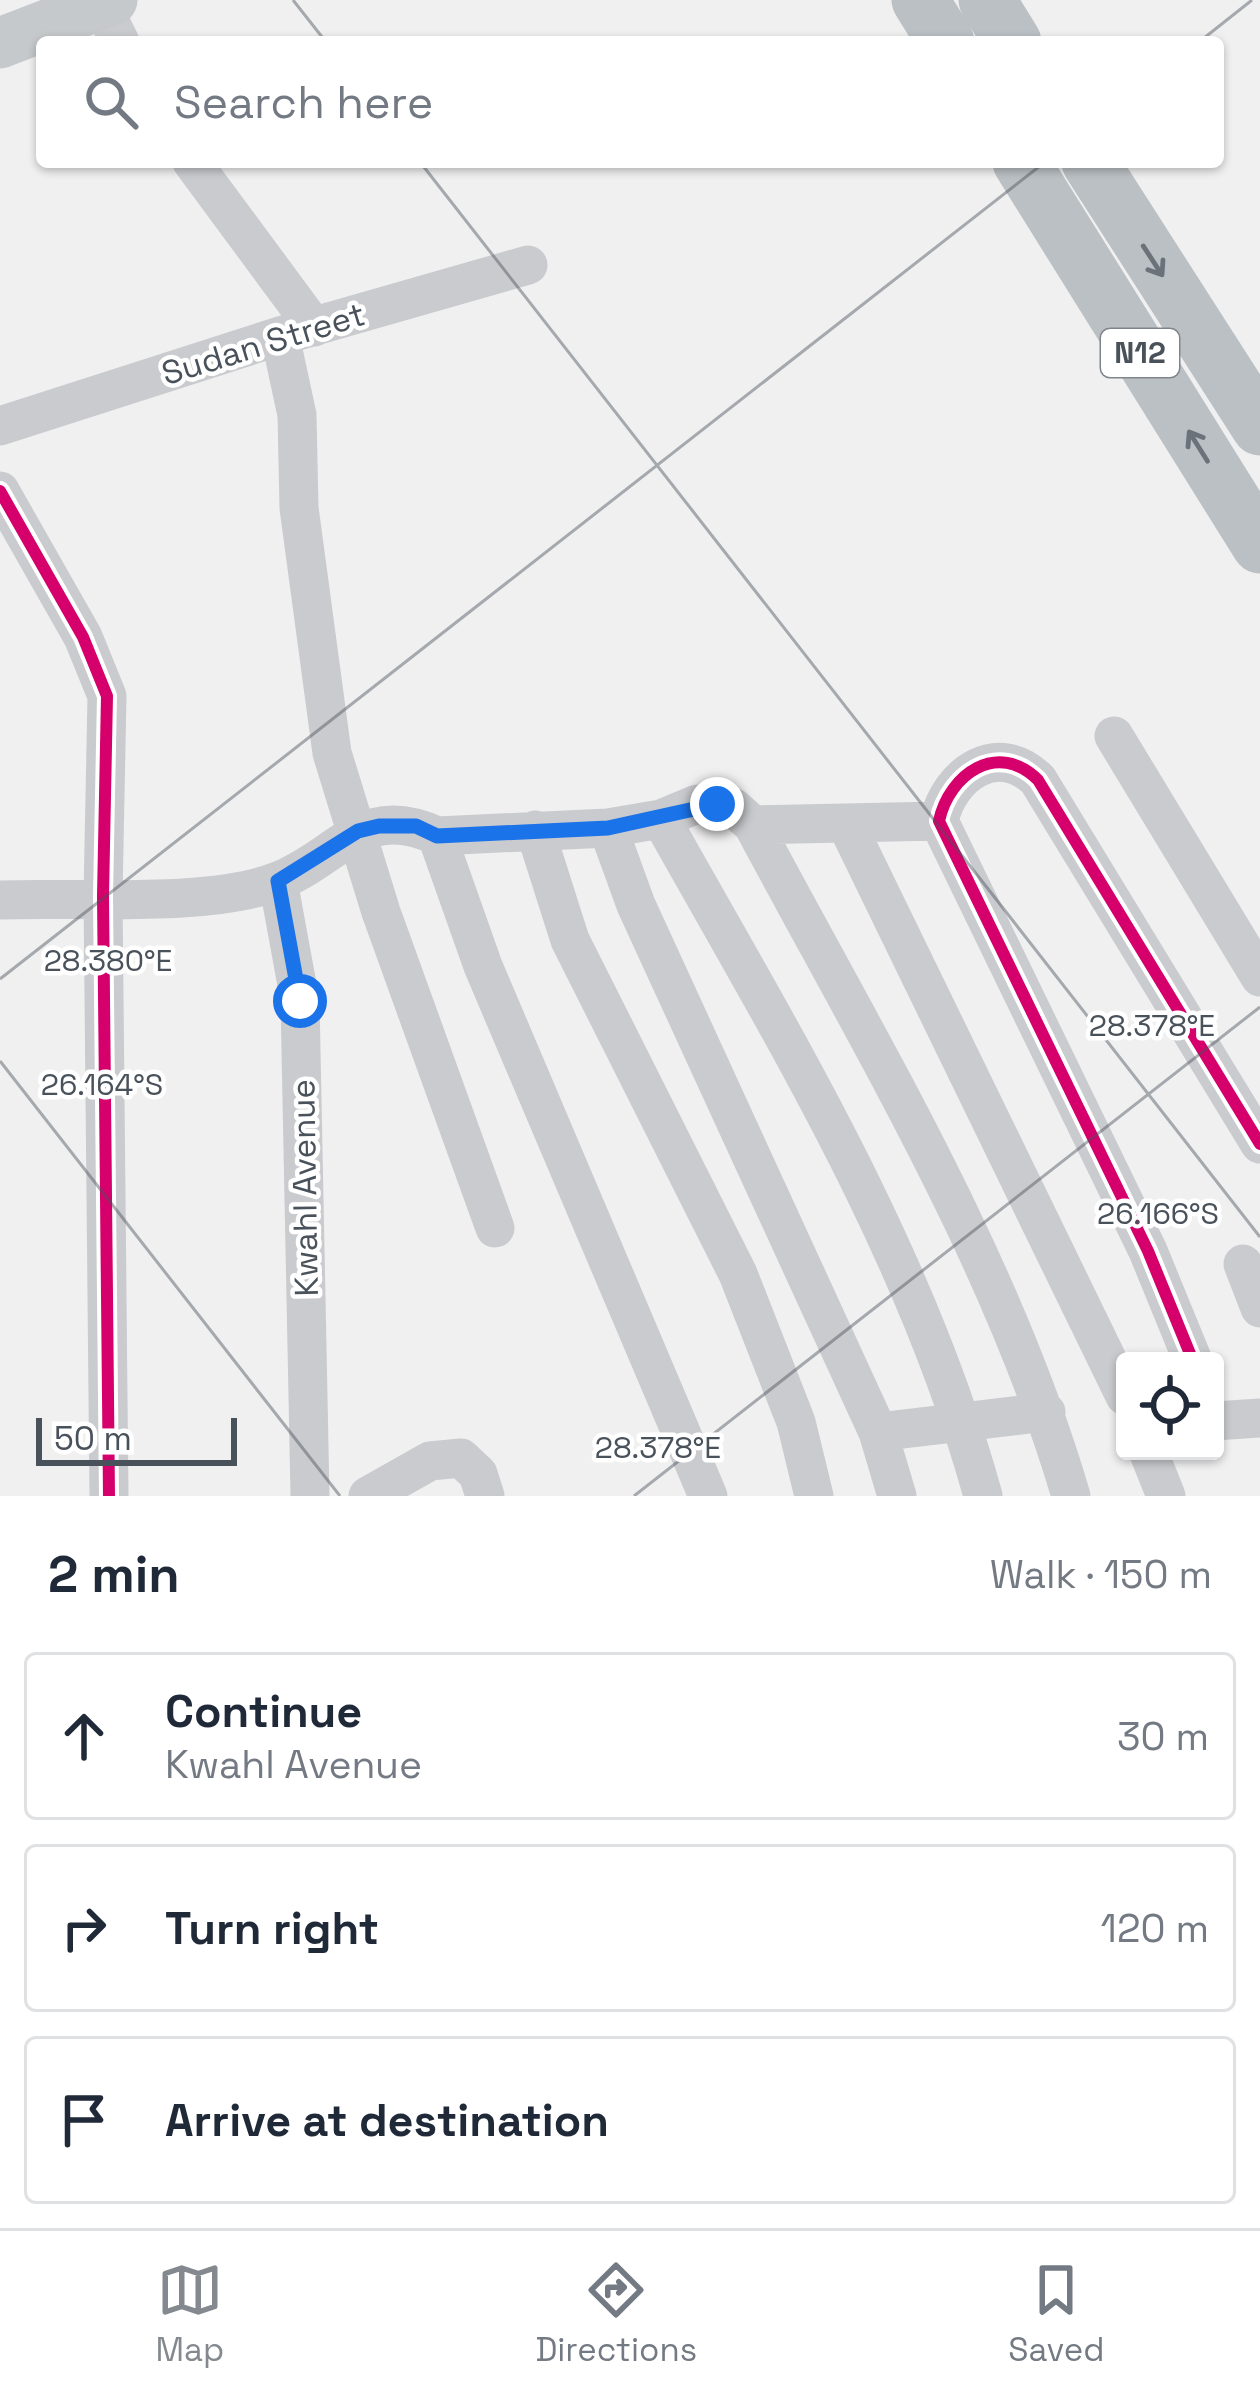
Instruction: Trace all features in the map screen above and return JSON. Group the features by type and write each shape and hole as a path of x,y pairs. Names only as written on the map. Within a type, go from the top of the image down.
{"highway":[{"path":"920,0 942,36"},
{"path":"986,0 1009,36"},
{"name":"N12","path":"1025,168 1260,545"},
{"name":"N12","path":"1094,168 1260,427"}],"main road":[{"path":"0,43 111,15"}],"street":[{"path":"197,168 297,331 299,508 323,706 381,912 495,1228"},
{"name":"Sudan Street","path":"0,426 297,331 528,265"},
{"path":"0,491 83,637 106,696 103,896 109,1496"},
{"path":"1114,736 1260,977"},
{"path":"1188,1352 1148,1250 939,821 950,788 984,764 1012,763 1038,780 1260,1144"},
{"path":"0,900 171,898 278,881 358,831 396,824 437,836 608,828 661,818 676,809 717,804 734,808 753,825 956,1204 1046,1412 1071,1496"},
{"path":"661,818 845,1148 963,1422 983,1496"},
{"path":"753,825 939,821"},
{"path":"848,825 1116,1377"},
{"path":"608,828 636,905 878,1432 897,1496"},
{"path":"535,830 570,940 738,1274 796,1423 814,1496"},
{"path":"437,836 483,966 708,1496"},
{"name":"Kwahl Avenue","path":"278,881 300,1001 310,1496"},
{"path":"1243,1264 1260,1307"},
{"path":"878,1432 1046,1412"},
{"path":"368,1496 444,1458 461,1458 478,1474 485,1496"},
{"path":"1152,1460 1166,1496"}],"cycle path":[{"path":"0,491 83,637 107,696 103,896 109,1496"},
{"path":"1189,1352 1148,1251 939,821 944,804 964,777 992,763 1007,763 1038,780 1260,1144"}],"route":[{"path":"300,1001 278,881 358,831 396,824 416,826 437,836 608,828 661,818 676,809 717,804"}]}
